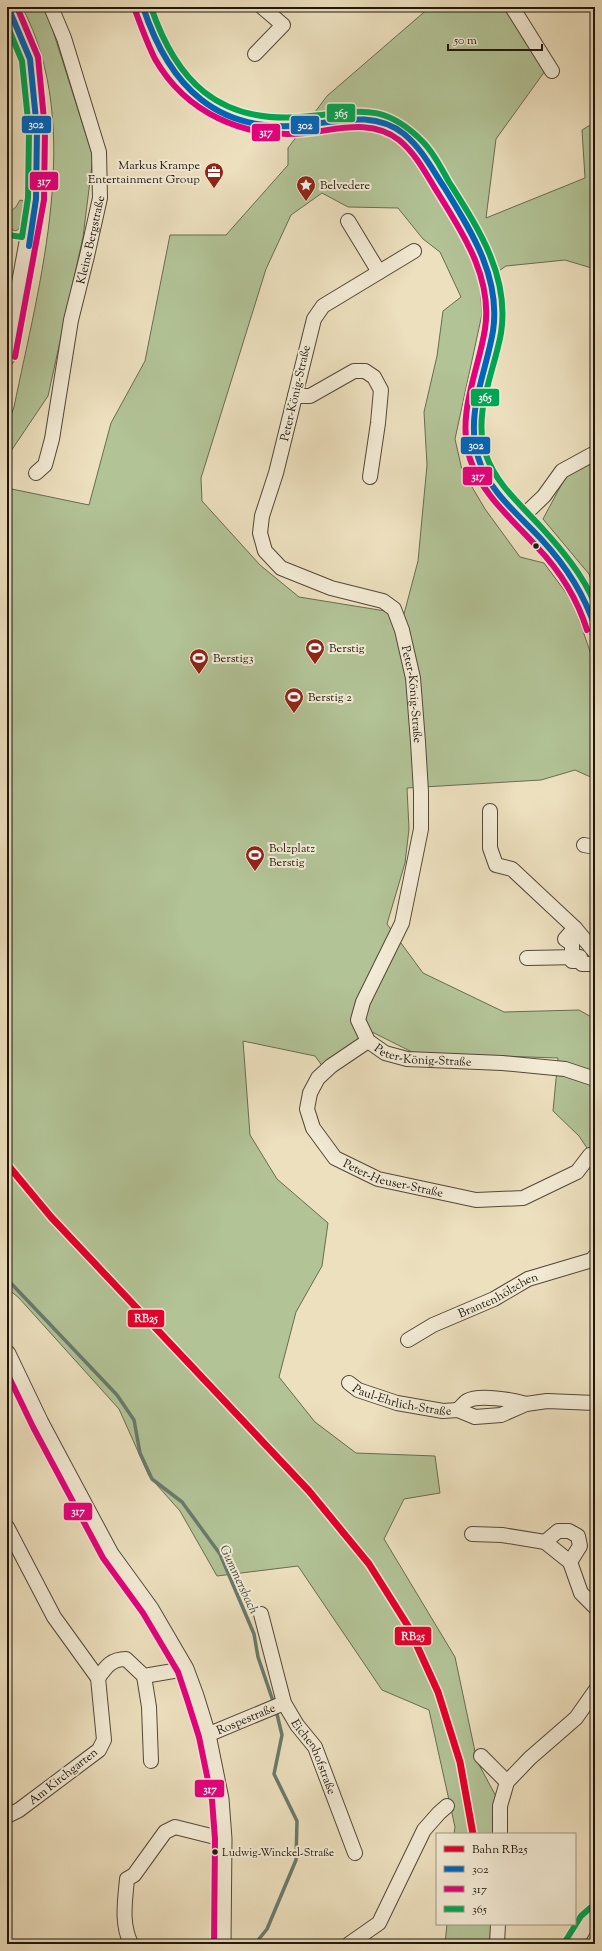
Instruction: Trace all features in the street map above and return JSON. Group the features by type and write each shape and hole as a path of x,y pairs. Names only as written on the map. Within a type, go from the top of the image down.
{"street":[{"path":"7,356 36,199 38,130 30,59 8,7"},
{"name":"Kleine Bergstraße","path":"36,473 45,465 52,439 71,320 88,256 100,198 99,152 64,38 51,7"},
{"path":"144,7 150,32 167,64 191,92 215,109 244,121 284,126 352,118 376,119 401,132 420,150 481,251 492,284 495,307 494,329 476,398 473,423 478,457 500,495 567,569 589,609 595,627"},
{"path":"255,54 283,25 262,7"},
{"path":"512,7 552,71"},
{"path":"348,221 378,272"},
{"name":"Peter-König-Straße","path":"414,251 323,306 314,319 276,473 262,516 260,533 265,551 282,568 331,588 383,601 394,609 402,630 413,678 421,792 420,828 402,923 363,1002 358,1020 368,1041 384,1053 407,1059 502,1063 565,1069 595,1079"},
{"path":"295,396 310,396 354,371 365,371 374,377 381,390 370,478"},
{"path":"521,518 544,496 562,471 595,453"},
{"path":"490,811 490,848 496,865 512,869 576,928 595,952"},
{"path":"576,928 565,939 572,944 572,960 582,961 582,964 595,964"},
{"path":"527,958 595,957"},
{"name":"Peter-Heuser-Straße","path":"368,1041 330,1066 318,1078 310,1092 307,1109 313,1128 335,1158 378,1179 476,1200 524,1198 577,1172 590,1154"},
{"name":"Brantenhölzchen","path":"408,1340 433,1325 494,1299 528,1279 594,1259"},
{"name":"Rospestraße","path":"7,1354 40,1422 110,1554 150,1609 185,1669 207,1735 220,1799 224,1839 222,1944"},
{"name":"Paul-Ehrlich-Straße","path":"349,1384 358,1390 397,1403 443,1411 458,1410 474,1417 501,1415 526,1404 547,1401 595,1403"},
{"name":"Paul-Ehrlich-Straße","path":"458,1410 467,1401 477,1398 514,1400 526,1404"},
{"path":"7,1527 54,1617 98,1678 110,1663 117,1659 126,1659 144,1676 149,1706 151,1761"},
{"path":"545,1542 558,1531 569,1531 578,1536 580,1546 570,1562"},
{"path":"472,1534 502,1535 545,1542 570,1562 581,1594 595,1607"},
{"name":"Eichenhofstraße","path":"261,1614 282,1703 297,1725 315,1747 354,1853"},
{"path":"144,1676 185,1669"},
{"name":"Am Kirchgarten","path":"7,1816 19,1810 99,1750 104,1740 98,1678"},
{"path":"500,1833 500,1806 507,1782 530,1758 576,1718 595,1692"},
{"name":"Rospestraße","path":"207,1735 282,1703"},
{"path":"481,1756 507,1782"},
{"path":"349,1944 379,1923 424,1830 447,1806"},
{"path":"131,1944 126,1932 124,1916 127,1879 134,1875 165,1832 175,1827 224,1839"},
{"path":"573,1944 586,1921 595,1914"},
{"path":"498,1925 498,1944"}],"green space":[{"path":"22,7 43,7 48,15 93,157 83,237 48,396 7,457 7,428 14,407 35,309 44,257 51,205 54,153 51,102 41,53"},
{"path":"430,7 506,7 545,71 496,139 486,218 585,178 582,130 595,122 595,269 565,260 506,266 480,284 482,314 455,439 462,470 485,509 520,557 544,563 573,602 595,666 595,779 575,770 541,780 407,788 409,829 405,863 387,924 423,973 504,1012 579,1010 595,1019 595,1160 579,1136 553,1111 558,1058 414,1053 372,1032 323,1067 315,1056 243,1041 250,1135 277,1179 328,1223 322,1266 296,1312 279,1377 315,1422 356,1453 435,1456 440,1493 404,1499 384,1539 455,1657 477,1761 498,1800 497,1833 454,1833 455,1827 429,1710 382,1690 298,1566 217,1576 180,1511 149,1476 119,1409 19,1298 7,1288 7,488 89,505 111,423 145,361 170,235 226,235 288,165 288,148 327,96","holes":["322,193 348,207 398,208 423,239 440,252 461,297 443,311 437,356 424,412 427,465 418,561 404,614 299,597 260,565 202,501 201,478 266,269 291,215"]},
{"path":"20,200 24,201 19,229 15,231 7,227 7,214 16,207"},
{"path":"595,462 595,591 589,574 543,519 566,476"},
{"path":"447,1925 494,1925 493,1944 445,1944"}],"waterway":[{"name":"Gummersbach","path":"7,1279 117,1395 134,1420 140,1453 152,1479 182,1502 220,1554 254,1634 258,1657 274,1704"},
{"name":"Gummersbach","path":"255,1944 267,1929 296,1860 297,1821 274,1774 282,1735 276,1710"}],"rail line":[{"name":"RB25","path":"7,1164 51,1217 309,1491 369,1564 408,1626 438,1692 460,1762 473,1833"}],"transit line":[{"name":"302","path":"8,7 30,59 37,130 36,199 29,246"},
{"name":"317","path":"15,357 44,200 45,130 38,57 17,7"},
{"name":"302","path":"143,7 154,35 167,60 183,82 201,99 222,113 247,122 275,126 306,125 357,119 381,122 404,134 431,166 464,220 482,255 493,292 493,331 475,409 474,425 478,457 489,481 497,492 514,512 542,540 566,570 580,592 595,627"},
{"name":"365","path":"151,7 161,33 173,56 188,76 204,92 223,104 246,113 271,117 300,117 351,112 379,114 393,119 408,128 431,151 481,235 496,272 501,292 503,312 501,333 486,394 481,424 482,440 486,455 490,466 503,485 571,563 590,593 595,604"},
{"name":"317","path":"135,10 155,59 168,78 183,94 200,108 219,118 260,132 282,134 305,133 354,127 377,129 388,133 399,140 415,157 465,239 480,273 484,291 486,310 485,329 470,394 465,426 466,442 470,459 475,472 490,496 545,556 560,575 573,596 587,630"},
{"name":"365","path":"7,25 22,61 29,130 28,198 22,237 8,235"},
{"name":"317","path":"7,1373 33,1427 103,1558 143,1613 178,1672 199,1737 212,1800 215,1839 214,1944"},
{"name":"365","path":"576,1924 581,1916 590,1908"},
{"name":"365","path":"566,1940 575,1925"}],"place":[{"name":"Markus Krampe Entertainment Group","path":"214,189"},
{"name":"Belvedere","path":"306,202"},
{"name":"Berstig","path":"315,665"},
{"name":"Berstig3","path":"199,675"},
{"name":"Berstig 2","path":"294,714"},
{"name":"Bolzplatz Berstig","path":"255,872"},
{"name":"Ludwig-Winckel-Straße","path":"215,1852"}]}
